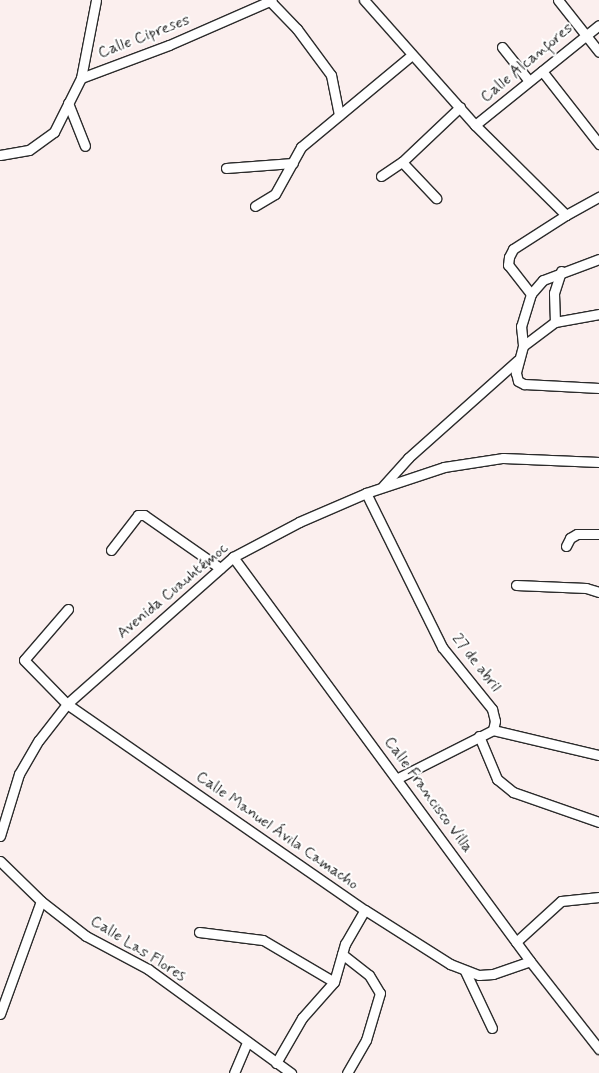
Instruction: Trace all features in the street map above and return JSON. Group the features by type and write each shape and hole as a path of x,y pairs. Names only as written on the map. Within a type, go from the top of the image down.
{"street":[{"path":"0,154 29,150 46,141 54,132 81,78 96,0"},
{"path":"364,0 475,125 566,215"},
{"path":"558,0 599,52"},
{"path":"271,1 297,29 331,75 339,115"},
{"name":"Calle Cipreses","path":"81,78 271,1"},
{"name":"Calle Alcanfores","path":"475,125 584,35 599,25"},
{"path":"502,47 529,81"},
{"path":"255,206 275,194 301,147 412,55"},
{"path":"542,71 599,144"},
{"path":"68,104 85,146"},
{"path":"381,176 402,162 460,107"},
{"path":"226,168 293,162"},
{"path":"402,162 436,198"},
{"path":"530,294 508,265 508,257 513,249 566,215 599,197"},
{"path":"599,259 561,271 543,280 530,294 521,326 523,346 518,360 518,380 524,384 599,388"},
{"path":"556,322 554,293 561,271"},
{"path":"523,346 556,322 599,314"},
{"path":"383,486 408,458 518,360"},
{"name":"Avenida Cuauhtémoc","path":"0,836 19,774 39,740 67,704 233,558 299,522 366,493 444,467 502,458 599,462"},
{"name":"27 de abril","path":"366,493 442,647 492,709 495,721 493,730"},
{"path":"111,550 138,515 144,514 220,568"},
{"path":"566,546 570,538 577,534 599,534"},
{"name":"Calle Francisco Villa","path":"233,558 398,778 530,961 599,1049"},
{"path":"516,585 586,588 599,592"},
{"name":"Calle Manuel Ávila Camacho","path":"68,610 26,656 25,664 67,704 365,910 465,971 479,975 493,974 530,961"},
{"path":"398,778 493,730 599,755"},
{"path":"479,736 497,779 513,792 599,822"},
{"name":"Calle Las Flores","path":"0,861 42,901 86,936 148,970 291,1073"},
{"path":"516,942 561,901 599,897"},
{"path":"0,1014 42,901"},
{"path":"276,1063 302,1018 334,982 342,954 365,910"},
{"path":"199,932 263,940 334,982"},
{"path":"342,954 369,975 380,993 366,1040 347,1073"},
{"path":"465,971 492,1028"},
{"path":"234,1073 247,1042"}]}
